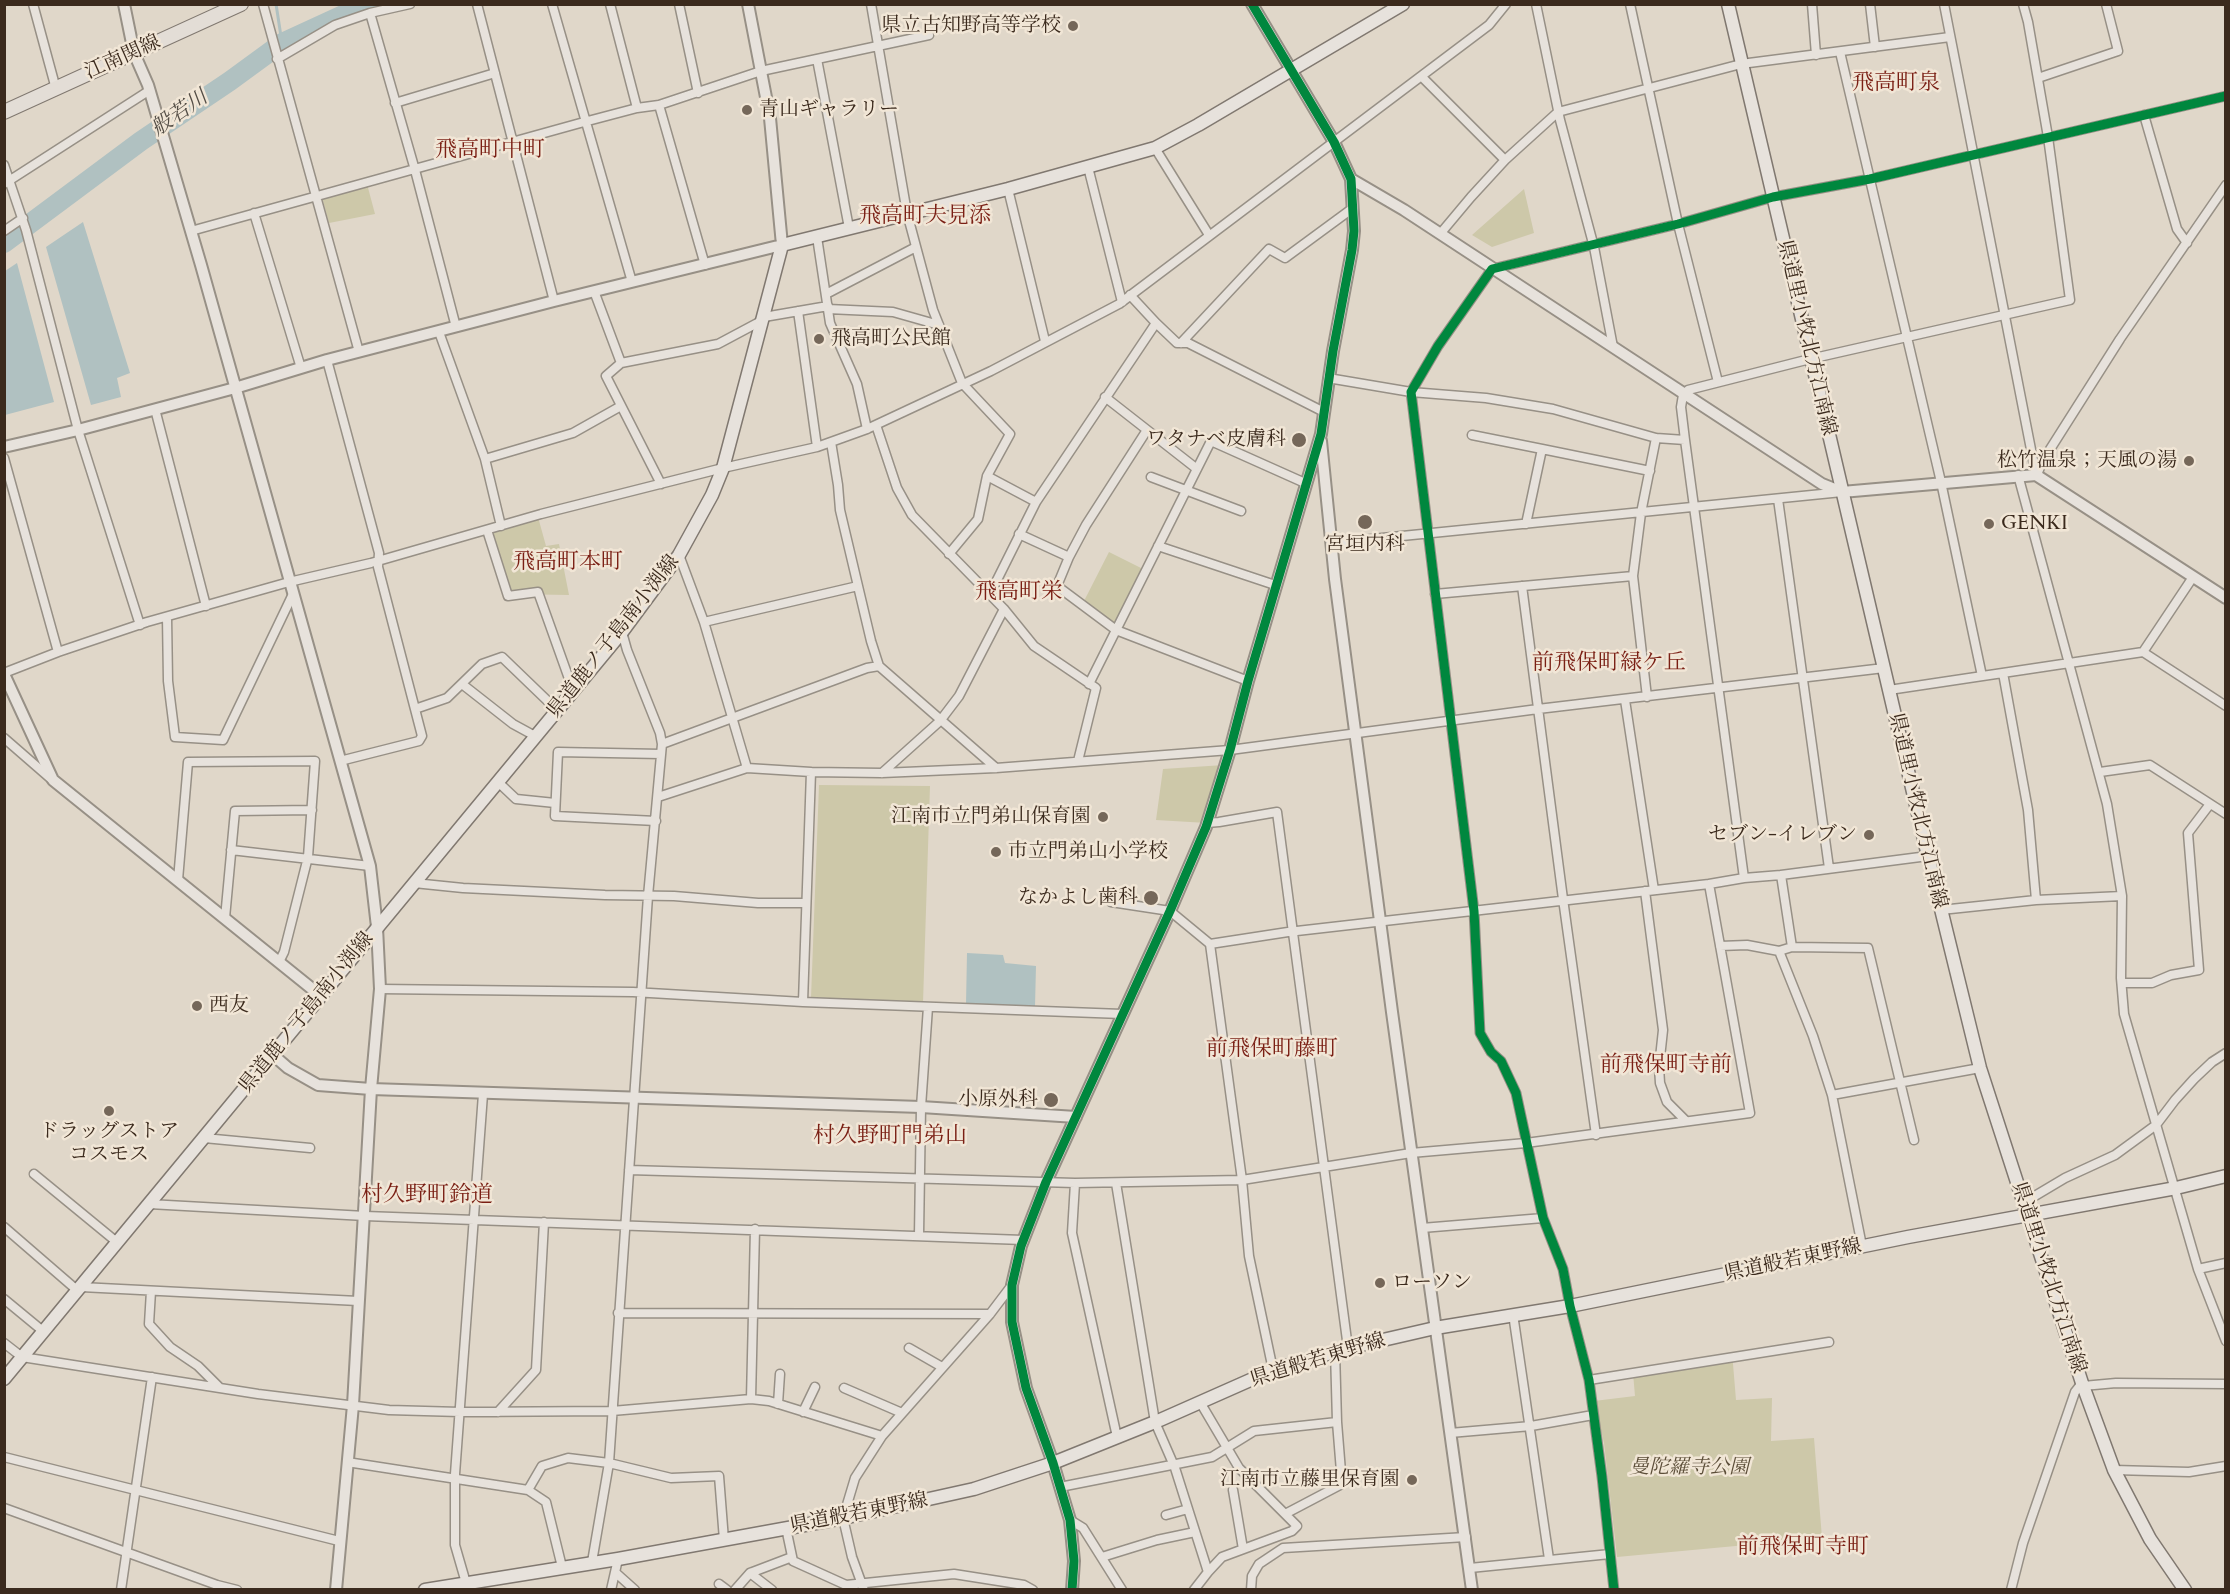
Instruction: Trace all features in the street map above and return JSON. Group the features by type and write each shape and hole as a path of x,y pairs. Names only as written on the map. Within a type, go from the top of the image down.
{"main road":[{"name":"江南関線","path":"4,112 241,4"},
{"path":"782,245 1008,189 1155,148 1403,4"},
{"name":"県道里小牧北方江南線","path":"1728,4 1810,359 1980,1068 2083,1384 2114,1470 2150,1539 2185,1590"},
{"name":"県道鹿ノ子島南小渕線","path":"4,1379 622,632 679,555 712,495 723,468 782,245"},
{"name":"県道般若東野線","path":"425,1590 466,1583 481,1585 562,1567 843,1518 974,1489 1053,1462 1155,1422 1273,1370 1342,1349 1435,1328 1570,1306 1862,1246 2176,1188 2226,1176"}],"street":[{"path":"33,4 56,89"},
{"path":"124,4 134,53 150,90 191,231 370,866 380,989 371,1089 352,1405 336,1590"},
{"path":"263,4 359,352"},
{"path":"277,59 335,25 370,13 410,4"},
{"path":"477,4 554,301"},
{"path":"552,4 584,122 632,282"},
{"path":"610,4 638,108"},
{"path":"679,4 698,93"},
{"path":"872,4 907,213 939,325 962,383 1010,434 987,476 978,519 949,554"},
{"path":"53,780 4,674 58,651 289,582 660,484 817,447 872,427 991,371 1122,302 1422,77 1489,25 1506,4"},
{"path":"1536,4 1558,112 1593,244 1613,347"},
{"path":"1630,4 1678,224 1718,382"},
{"path":"1812,4 1816,55"},
{"path":"1870,4 1875,48"},
{"path":"1944,4 2036,475"},
{"path":"1743,878 1717,688 1696,508 1685,440 1681,407 1683,395 1688,390 1810,359 2070,300 2048,137 2023,4"},
{"path":"2038,78 2118,51 2106,4"},
{"path":"1072,1590 1074,1561 1070,1520 1053,1462 1026,1388 1012,1322 1012,1285 1023,1240 1046,1182 1170,911 1207,823 1321,434 1328,378 1352,250 1352,179 1334,142 1256,6"},
{"path":"4,447 156,409 327,360 554,301 782,245 770,118 751,7"},
{"path":"370,13 415,170 456,327"},
{"path":"191,231 584,122 659,105 761,71 929,35"},
{"path":"1440,234 1505,160 1558,112 1741,64 1950,37"},
{"path":"1840,52 1941,482 1982,676"},
{"path":"817,59 849,228"},
{"path":"395,103 495,73"},
{"path":"1422,77 1505,160"},
{"path":"7,182 150,90"},
{"path":"1614,1590 1602,1477 1588,1380 1563,1269 1543,1218 1516,1092 1501,1061 1491,1052 1480,1033 1473,911 1411,392 1438,346 1492,269 1678,224 1773,197 1870,179 2226,96"},
{"path":"659,105 705,265"},
{"path":"2144,115 2177,230 2187,243"},
{"path":"1155,148 1209,235"},
{"path":"4,165 7,182 22,218 78,429 140,625"},
{"path":"1088,167 1122,302"},
{"path":"1352,179 1822,484 1842,492"},
{"path":"2036,475 2120,339 2226,185"},
{"path":"1008,189 1046,341"},
{"path":"1181,343 1269,249 1285,258 1353,208"},
{"path":"254,213 301,368"},
{"path":"4,231 22,218"},
{"path":"817,237 830,323 857,384 897,488 912,515 1004,609 1034,646 1096,688 1078,762"},
{"path":"826,294 916,248"},
{"path":"594,291 621,363"},
{"path":"1130,295 1177,343 1188,343 1324,412"},
{"path":"660,484 606,375 621,363 718,344 764,318 798,311 828,308 893,312 939,325"},
{"path":"798,311 817,447"},
{"path":"990,594 1036,502 1156,323"},
{"path":"439,332 485,459 501,526"},
{"path":"327,360 379,553 378,567 422,736 419,741 340,761"},
{"path":"1328,378 1411,392 1486,398 1553,409 1656,438 1685,440"},
{"path":"1105,397 1197,469"},
{"path":"485,459 573,433 621,405"},
{"path":"156,409 206,606"},
{"path":"1147,430 1086,525 1057,586 1116,630 1248,681"},
{"path":"1321,434 1356,734 1472,1590"},
{"path":"1472,435 1650,471"},
{"path":"1647,697 1633,576 1641,513 1656,438"},
{"path":"1089,684 1211,441 1305,483"},
{"path":"831,442 840,510 879,666 996,768"},
{"path":"1526,525 1542,449"},
{"path":"4,458 58,651"},
{"path":"2018,475 2100,772 2122,896 2124,1014 2198,1269 2226,1341"},
{"path":"1332,543 1941,482 2036,475 2226,598"},
{"path":"987,476 1036,502"},
{"path":"1151,477 1241,511"},
{"path":"1778,499 1829,868"},
{"path":"486,530 508,596 538,592 573,690"},
{"path":"1019,534 1069,557"},
{"path":"1158,546 1275,585"},
{"path":"679,555 704,622 747,768"},
{"path":"1435,594 1633,576"},
{"path":"2143,652 2193,577"},
{"path":"704,622 858,586"},
{"path":"1522,586 1596,1135"},
{"path":"167,617 168,681 175,737 222,740 293,594"},
{"path":"882,773 940,721 959,696 1004,609"},
{"path":"592,1562 609,1463 648,896 662,744 660,733 622,632"},
{"path":"1889,690 2143,652 2226,706"},
{"path":"415,709 447,698 482,664 502,657 557,710"},
{"path":"662,744 867,668 879,666"},
{"path":"658,797 747,768 882,773 996,768 1230,750 1538,709 1884,668"},
{"path":"2003,673 2028,810 2036,900"},
{"path":"462,684 513,724 535,736"},
{"path":"1625,700 1649,890 1663,1030 1659,1067 1660,1083 1667,1102 1686,1121"},
{"path":"4,738 321,996"},
{"path":"656,820 555,816 558,752 661,754"},
{"path":"23,754 41,753"},
{"path":"178,880 188,762 315,761 307,860 284,952 279,962"},
{"path":"2100,772 2150,765 2226,814"},
{"path":"803,1002 811,772"},
{"path":"498,782 516,799 555,803"},
{"path":"2122,982 2152,983 2171,975 2199,970 2188,833 2210,804"},
{"path":"225,918 235,811 312,810"},
{"path":"1207,823 1277,812 1323,1167 1342,1349 1336,1422 1342,1484 1285,1514"},
{"path":"231,850 370,866"},
{"path":"1210,944 1294,931 1710,884 1928,856"},
{"path":"1781,875 1792,947"},
{"path":"414,883 463,888 806,903"},
{"path":"628,1170 1075,1183 1242,1179 1411,1153 1596,1135 1750,1113 1710,884"},
{"path":"1941,910 2036,900 2122,896"},
{"path":"1111,902 1170,911 1210,944 1242,1179 1248,1256 1273,1370"},
{"path":"1720,946 1747,945 1779,951 1792,947 1868,948 1914,1140"},
{"path":"1779,951 1813,1035 1832,1095 1862,1246"},
{"path":"380,989 642,993 803,1002 1122,1014"},
{"path":"919,1235 921,1107 928,1007"},
{"path":"2023,1203 2065,1178 2115,1155 2156,1125 2194,1079 2212,1062 2226,1053"},
{"path":"273,1055 288,1068 318,1085 483,1094 921,1107 1076,1117"},
{"path":"1832,1095 1980,1068"},
{"path":"466,1583 455,1545 455,1478 483,1094"},
{"path":"204,1138 310,1148"},
{"path":"34,1174 118,1242"},
{"path":"1075,1183 1072,1233 1117,1437"},
{"path":"1116,1183 1155,1422 1174,1466 1208,1572"},
{"path":"149,1204 365,1216 1023,1240"},
{"path":"1422,1228 1543,1218"},
{"path":"498,1412 536,1370 544,1222"},
{"path":"4,1227 80,1289 358,1300"},
{"path":"751,1399 755,1229"},
{"path":"2198,1269 2226,1263"},
{"path":"863,1586 852,1557 843,1518 855,1478 882,1436 990,1314 1012,1285"},
{"path":"151,1291 149,1324 170,1347 198,1366 220,1388"},
{"path":"4,1299 44,1332"},
{"path":"618,1313 990,1314"},
{"path":"1513,1314 1549,1559"},
{"path":"1588,1380 1829,1342"},
{"path":"4,1343 22,1357 220,1388 389,1410 612,1411 751,1399 778,1404 882,1436"},
{"path":"909,1348 942,1367"},
{"path":"778,1404 780,1374"},
{"path":"121,1590 152,1377"},
{"path":"2012,1590 2023,1543 2075,1392 2083,1384 2226,1384"},
{"path":"803,1412 815,1387"},
{"path":"844,1388 902,1413"},
{"path":"1194,1590 1222,1557 1292,1531 1297,1526 1239,1468 1200,1402"},
{"path":"1450,1433 1531,1425 1593,1415"},
{"path":"1060,1487 1212,1457 1254,1431 1336,1422"},
{"path":"4,1457 339,1541"},
{"path":"528,1490 542,1466 568,1458 609,1463 671,1478 719,1476 724,1540"},
{"path":"347,1462 528,1490 546,1502 562,1567"},
{"path":"2114,1470 2188,1472 2226,1466"},
{"path":"1233,1490 1243,1549"},
{"path":"4,1508 217,1585 237,1590"},
{"path":"1166,1515 1188,1509"},
{"path":"1070,1520 1083,1528 1122,1590"},
{"path":"786,1528 793,1561 846,1585 863,1586 954,1574 1024,1585 1033,1590"},
{"path":"1102,1557 1157,1540 1195,1532"},
{"path":"1251,1590 1252,1576 1259,1563 1283,1548 1466,1537"},
{"path":"1470,1568 1610,1554"},
{"path":"735,1590 750,1573 792,1557"},
{"path":"611,1590 618,1559"},
{"path":"616,1573 635,1590"},
{"path":"750,1573 772,1590"},
{"path":"719,1584 727,1590"}],"green space":[{"path":"367,184 375,214 329,223 322,197"},
{"path":"1524,189 1534,233 1492,247 1472,235"},
{"path":"538,517 546,546 559,544 569,595 509,594 489,531"},
{"path":"1109,552 1143,569 1115,625 1084,601"},
{"path":"1224,765 1207,823 1156,820 1163,769"},
{"path":"819,785 930,786 923,1003 811,998"},
{"name":"曼陀羅寺公園","path":"1732,1352 1736,1400 1772,1398 1771,1441 1814,1438 1822,1538 1617,1557 1604,1443 1594,1401 1635,1396 1633,1373"}],"shaded area":[{"path":"83,222 130,373 117,378 121,397 91,405 46,247"},
{"path":"17,263 54,402 5,415 5,271"},
{"path":"967,953 1003,955 1005,963 1036,966 1035,1006 966,1004"}],"waterway":[{"path":"276,4 282,43"},
{"name":"般若川","path":"4,243 141,141 282,43 367,4"}],"cycle path":[{"path":"1072,1590 1074,1561 1070,1520 1053,1463 1026,1388 1012,1322 1012,1285 1021,1246 1046,1182 1206,827 1321,434 1333,351 1352,250 1354,231 1351,179 1334,142 1252,4"},
{"path":"1614,1590 1589,1380 1563,1269 1543,1218 1516,1093 1501,1061 1491,1052 1480,1033 1474,911 1411,392 1438,346 1492,269 1678,224 1773,197 1870,179 2226,96"}],"place":[{"name":"県立古知野高等学校","path":"1073,26"},
{"name":"青山ギャラリー","path":"747,110"},
{"name":"飛高町公民館","path":"819,339"},
{"name":"ワタナベ皮膚科","path":"1299,440"},
{"name":"松竹温泉；天風の湯","path":"2189,461"},
{"name":"宮垣内科","path":"1365,522"},
{"name":"GENKI","path":"1989,524"},
{"name":"江南市立門弟山保育園","path":"1103,817"},
{"name":"セブン-イレブン","path":"1869,835"},
{"name":"市立門弟山小学校","path":"996,852"},
{"name":"なかよし歯科","path":"1151,898"},
{"name":"西友","path":"197,1006"},
{"name":"小原外科","path":"1051,1100"},
{"name":"ドラッグストア コスモス","path":"109,1111"},
{"name":"ローソン","path":"1380,1283"},
{"name":"江南市立藤里保育園","path":"1412,1480"}],"district":[{"name":"飛高町泉","path":"1896,84"},
{"name":"飛高町中町","path":"490,151"},
{"name":"飛高町夫見添","path":"925,217"},
{"name":"飛高町本町","path":"568,563"},
{"name":"飛高町栄","path":"1019,593"},
{"name":"前飛保町緑ケ丘","path":"1609,664"},
{"name":"前飛保町藤町","path":"1272,1050"},
{"name":"前飛保町寺前","path":"1666,1066"},
{"name":"村久野町門弟山","path":"890,1137"},
{"name":"村久野町鈴道","path":"427,1196"},
{"name":"前飛保町寺町","path":"1803,1548"}]}
